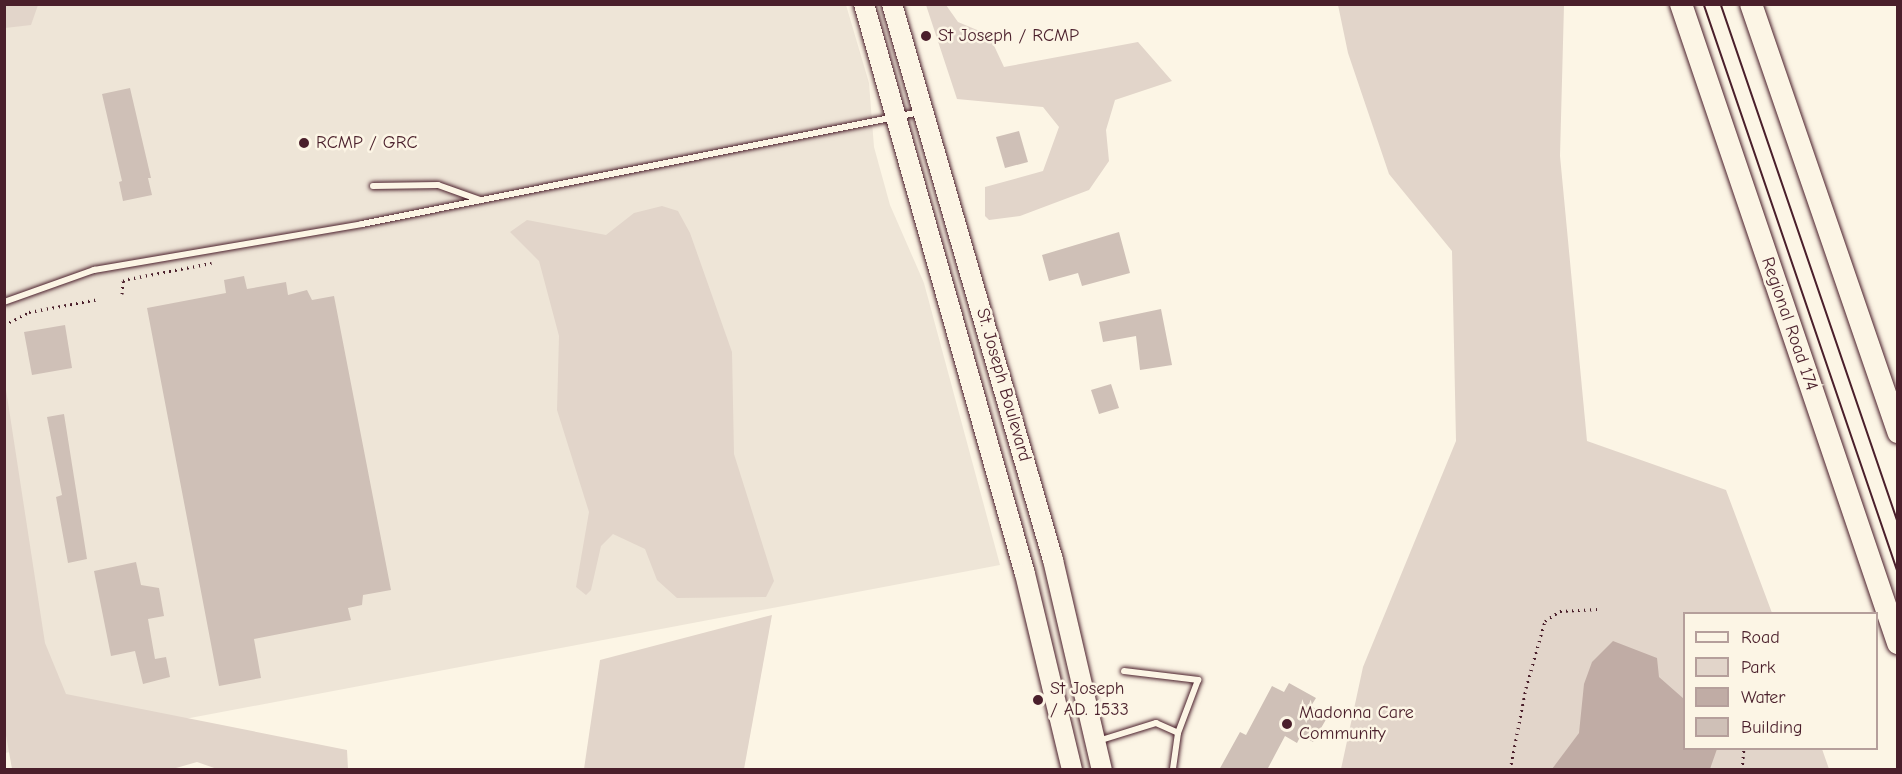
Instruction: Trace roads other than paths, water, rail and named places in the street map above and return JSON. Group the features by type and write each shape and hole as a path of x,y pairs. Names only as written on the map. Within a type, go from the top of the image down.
{"highway":[{"name":"Regional Road 174","path":"1681,4 1898,643"},
{"path":"1751,4 1898,432"}],"main road":[{"name":"St. Joseph Boulevard","path":"864,4 967,364 1070,760"},
{"name":"St. Joseph Boulevard","path":"892,4 1053,560 1101,770"},
{"path":"967,364 995,354"},
{"path":"1070,760 1096,742"}],"lane":[{"path":"4,302 94,270 480,200 924,111"},
{"path":"373,186 438,185 480,200"},
{"path":"1124,671 1198,680 1178,733 1173,770"},
{"path":"1096,742 1156,723 1178,733"}],"water":[{"path":"1613,641 1657,658 1659,677 1683,698 1683,750 1717,750 1710,769 1552,769 1579,733 1584,684 1592,662"}],"tram line":[{"path":"1704,4 1898,572"},
{"path":"1721,4 1898,522"}],"place":[{"name":"St Joseph / RCMP","path":"926,36"},
{"name":"RCMP / GRC","path":"304,143"},
{"name":"St Joseph / AD. 1533","path":"1038,700"},
{"name":"Madonna Care Community","path":"1287,724"}]}
